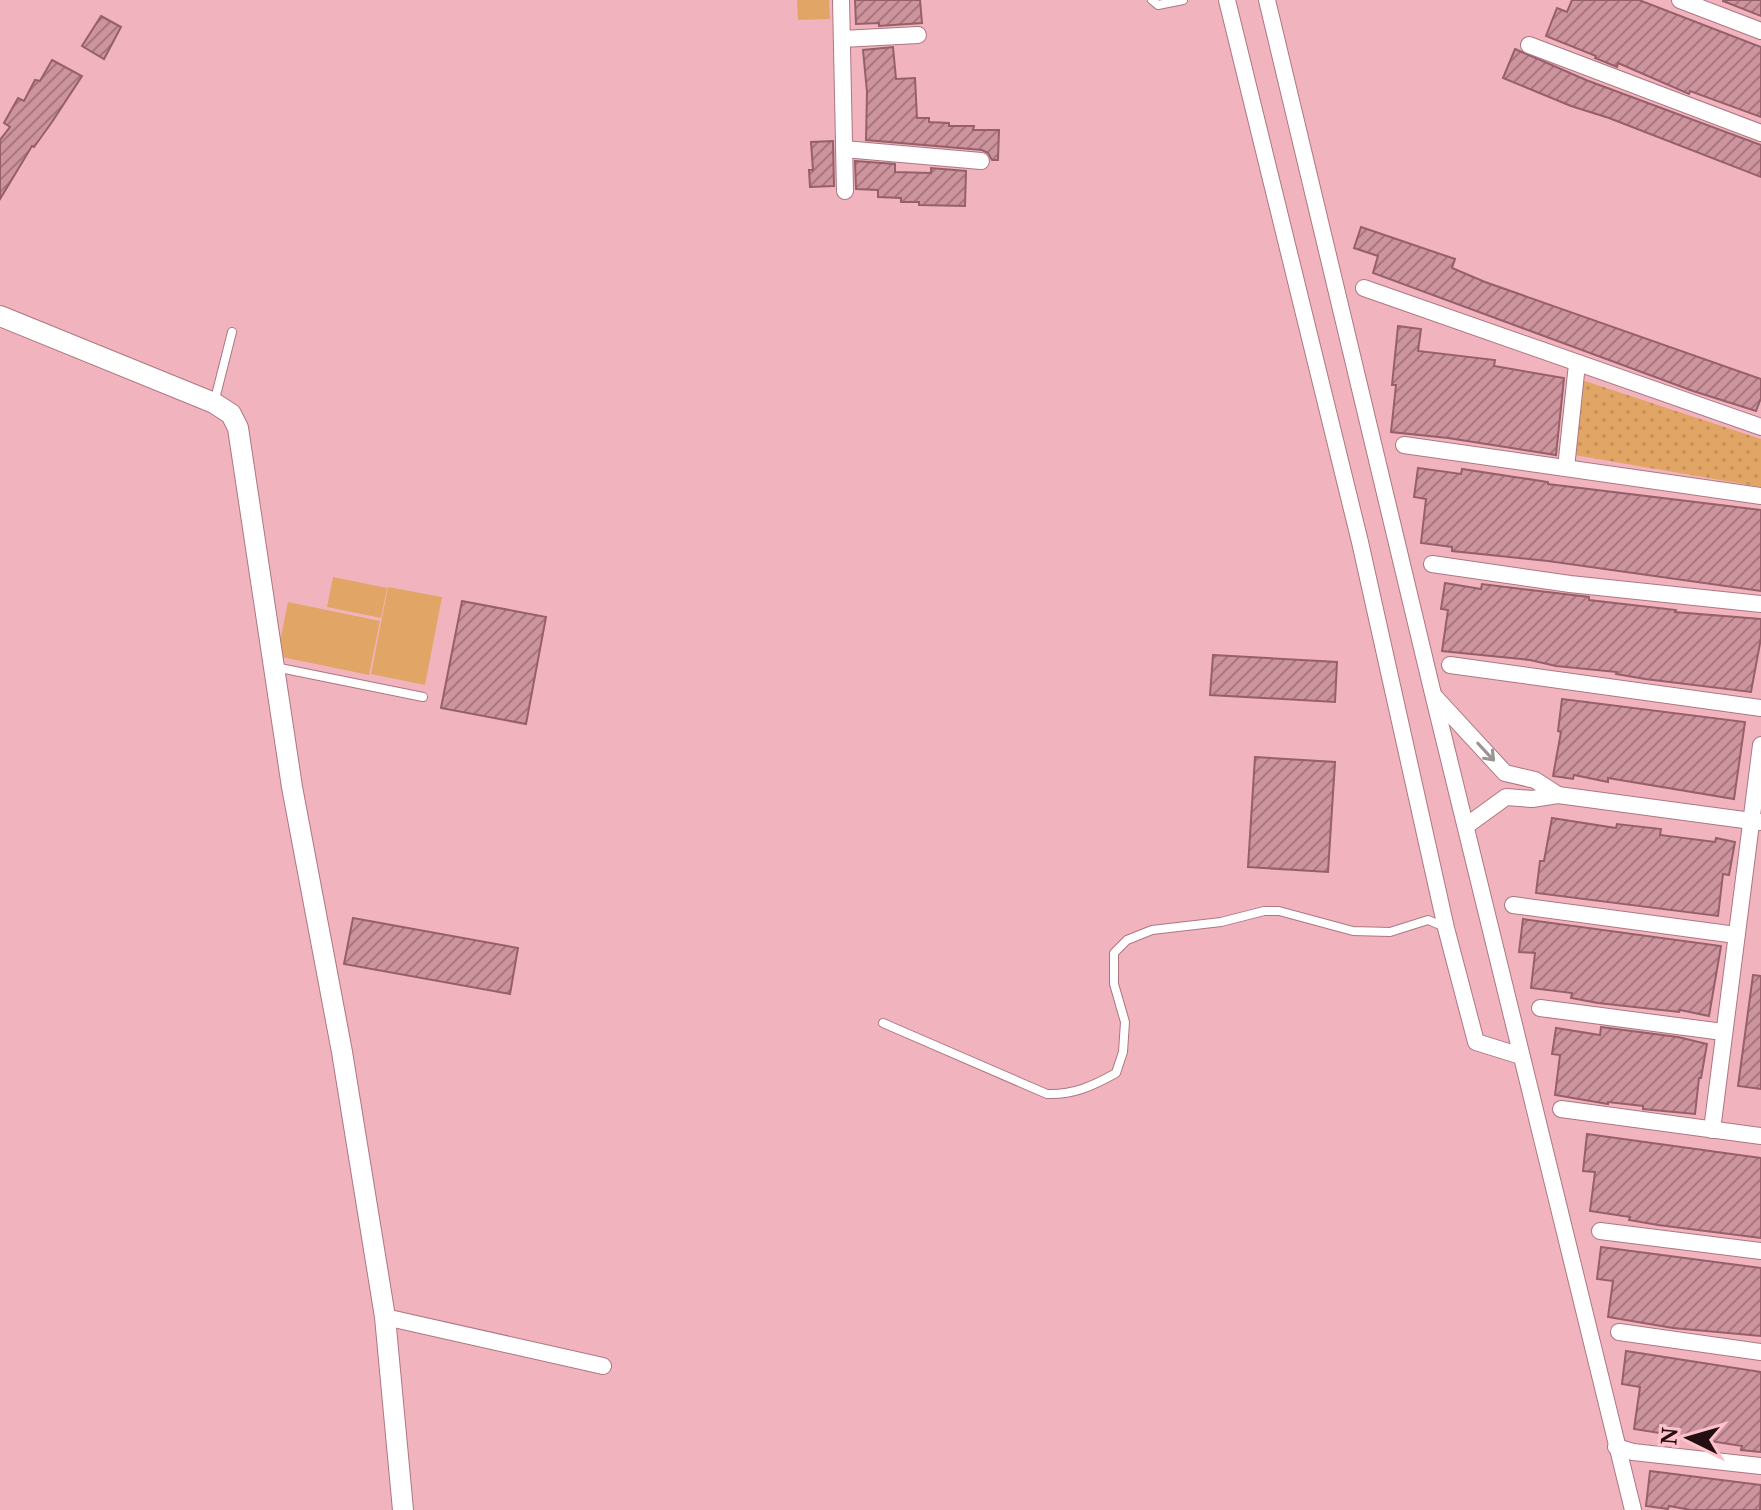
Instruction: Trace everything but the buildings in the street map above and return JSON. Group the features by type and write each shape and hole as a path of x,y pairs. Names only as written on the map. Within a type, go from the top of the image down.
{"street":[{"path":"841,0 845,191"},
{"path":"1227,0 1360,542 1446,928 1476,1042 1521,1056"},
{"path":"1267,0 1633,1510"},
{"path":"1680,0 1761,31"},
{"path":"842,39 918,35"},
{"path":"1529,45 1761,133"},
{"path":"844,149 981,161"},
{"path":"1364,288 1761,427"},
{"path":"0,316 214,403 231,414 238,428 292,787 342,1052 385,1317 403,1510"},
{"path":"1566,468 1577,364"},
{"path":"1404,445 1761,496"},
{"path":"1432,564 1570,584 1761,604"},
{"path":"1450,665 1761,708"},
{"path":"1433,694 1505,773 1535,780 1558,795"},
{"path":"1712,1130 1736,935 1756,821 1761,745"},
{"path":"1466,826 1506,797 1532,799 1558,795 1756,821"},
{"path":"1513,905 1736,935"},
{"path":"1540,1008 1723,1032"},
{"path":"1561,1109 1761,1136"},
{"path":"1600,1231 1761,1251"},
{"path":"385,1317 603,1366"},
{"path":"1619,1332 1761,1352"},
{"path":"1616,1447 1633,1452 1761,1466"}],"lane":[{"path":"1152,0 1158,5 1183,0"},
{"path":"214,403 232,332"},
{"path":"274,666 423,697"},
{"path":"883,1023 1047,1094 1065,1095 1116,1073 1123,1052 1125,1022 1114,984 1114,953 1127,940 1152,930 1221,922 1264,911 1279,911 1353,931 1390,932 1428,920 1446,928"}],"shaded area":[{"path":"797,0 829,0 830,19 798,20"},
{"path":"1582,380 1761,439 1761,487 1574,455"},
{"path":"333,577 387,588 381,618 327,607"},
{"path":"388,587 442,597 425,685 371,674"},
{"path":"288,602 380,621 369,675 277,656"}]}
